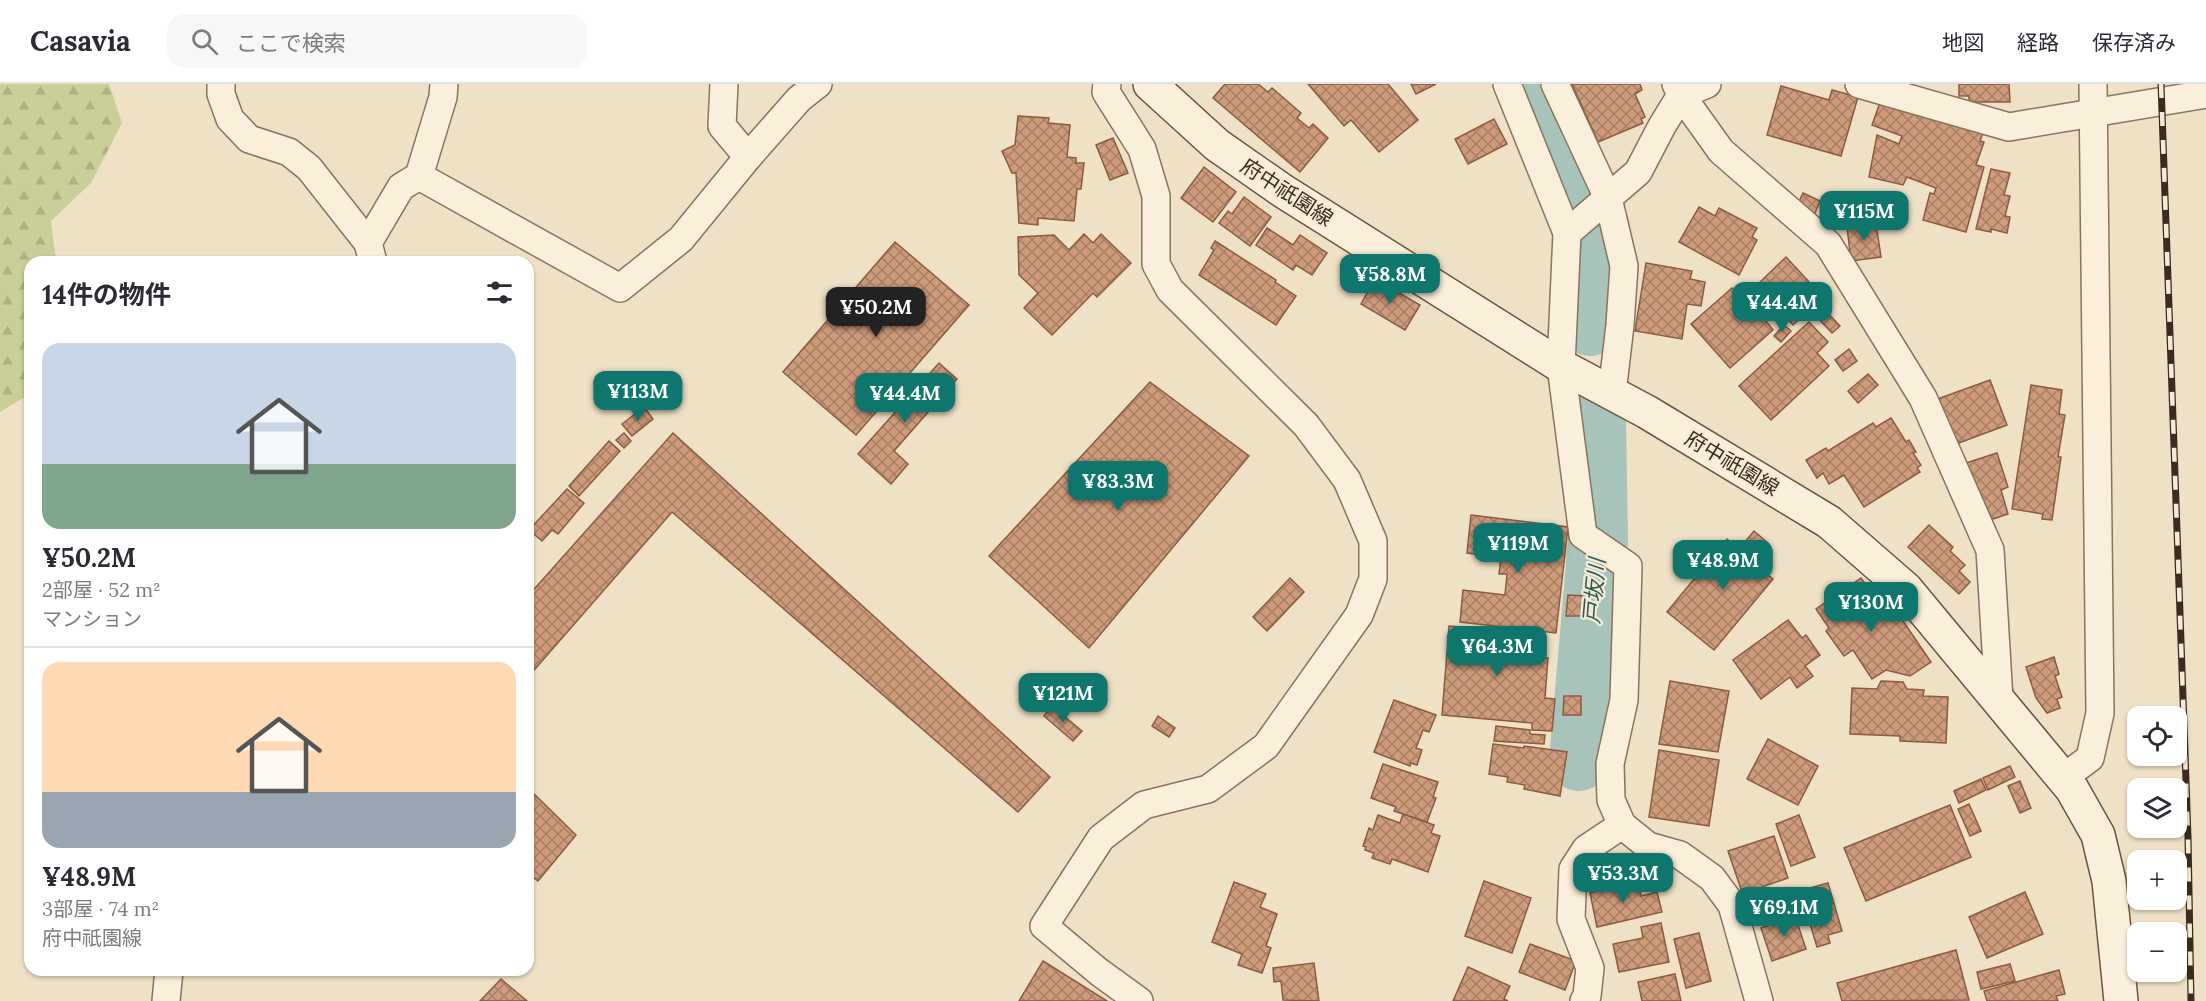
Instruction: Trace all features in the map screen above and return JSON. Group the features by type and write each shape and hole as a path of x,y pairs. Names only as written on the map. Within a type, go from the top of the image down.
{"main road":[{"name":"府中祇園線","path":"1150,84 1217,145 1283,191 1561,366 1612,393 1829,522 1906,589 2073,789 2098,835 2109,881 2121,1001"}],"street":[{"path":"221,84 230,119 249,139 289,152 309,168 370,253 401,186 419,176 443,97 444,84"},
{"path":"724,84 722,126 748,157"},
{"path":"419,176 620,288 681,239 799,99 818,84"},
{"path":"1107,84 1106,92 1142,148 1156,196 1156,264 1170,290 1306,425 1347,480 1373,541 1373,579 1359,615 1266,746 1208,789 1144,805 1101,838 1044,926 1099,972 1139,1001"},
{"path":"1507,84 1567,233 1561,366 1583,535 1628,566 1624,700 1610,764 1611,800 1622,825 1648,846 1680,855 1712,878 1732,905 1759,1001"},
{"path":"1555,84 1608,198 1624,266 1612,393"},
{"path":"1679,89 1707,84"},
{"path":"1859,84 2009,127 2206,94"},
{"path":"2063,778 2090,758 2100,712 2093,84"},
{"path":"1567,233 1638,172 1679,89"},
{"path":"1679,89 1721,151 1828,244 1923,398 1990,550 1999,699"},
{"path":"1584,1001 1587,996 1590,968 1570,919 1573,869 1586,849 1622,825"},
{"path":"166,1001 168,976"}],"green space":[{"path":"0,84 109,84 122,123 91,183 51,221 55,256 24,256 24,398 0,412"}],"building":[{"path":"1225,84 1258,84 1268,92 1272,88 1301,113 1297,118 1309,128 1313,124 1328,138 1300,172 1213,98"},
{"path":"1308,84 1388,84 1418,120 1379,152 1351,120 1344,126"},
{"path":"1411,84 1436,84 1416,94"},
{"path":"1572,84 1640,84 1642,90 1635,94 1645,117 1641,119 1643,123 1598,142"},
{"path":"1959,84 2009,84 2010,102 1969,102 1969,96 1959,96"},
{"path":"1781,86 1829,100 1832,90 1858,97 1841,156 1767,135"},
{"path":"1882,97 1983,133 1980,141 1984,142 1976,165 1984,167 1966,232 1923,220 1930,193 1934,194 1936,188 1907,177 1903,185 1869,177 1877,135 1899,144 1902,136 1872,125"},
{"path":"1018,116 1049,118 1048,123 1070,125 1067,157 1076,158 1076,163 1084,163 1081,189 1077,189 1074,221 1038,218 1038,225 1019,223 1016,173 1012,173 1002,151 1015,145"},
{"path":"1494,119 1507,144 1468,164 1455,139"},
{"path":"1113,138 1128,173 1110,180 1096,145"},
{"path":"1204,167 1236,192 1213,222 1181,198"},
{"path":"1991,169 2010,173 2004,195 2010,196 2005,216 2010,217 2007,233 1991,229 1991,232 1976,229"},
{"path":"1803,193 1820,201 1811,223 1793,215"},
{"path":"1244,197 1271,217 1250,246 1219,223 1228,211 1232,214"},
{"path":"1699,207 1715,216 1719,208 1757,228 1752,237 1757,240 1739,275 1679,242"},
{"path":"1876,223 1881,257 1851,261 1847,227"},
{"path":"1267,228 1293,245 1300,235 1327,253 1312,275 1296,265 1293,270 1256,245"},
{"path":"1084,234 1093,243 1101,234 1131,263 1097,297 1093,293 1052,335 1024,308 1038,293 1019,275 1018,237 1054,235 1069,250"},
{"path":"1215,241 1276,280 1275,282 1296,296 1276,325 1199,275 1214,250 1211,248"},
{"path":"895,242 969,305 856,435 783,372"},
{"path":"1786,257 1823,297 1793,325 1757,285"},
{"path":"1646,263 1692,271 1690,279 1705,282 1701,306 1687,304 1682,339 1635,331"},
{"path":"1375,279 1420,305 1405,330 1361,304"},
{"path":"1732,288 1740,297 1746,292 1769,318 1766,321 1773,330 1730,368 1691,324"},
{"path":"1822,307 1840,326 1832,333 1814,314"},
{"path":"1809,322 1828,342 1817,353 1829,366 1771,420 1739,386"},
{"path":"1784,325 1791,331 1781,342 1774,336"},
{"path":"1849,349 1857,361 1843,371 1835,360"},
{"path":"939,363 957,379 894,451 908,464 891,484 858,454"},
{"path":"1868,374 1878,385 1858,403 1848,391"},
{"path":"1990,380 2007,425 1948,447 1932,401"},
{"path":"1150,382 1249,456 1089,648 989,556"},
{"path":"2031,385 2062,390 2059,414 2065,415 2052,520 2042,519 2043,514 2012,509"},
{"path":"644,407 653,419 632,436 622,424"},
{"path":"1891,418 1906,442 1909,440 1916,452 1913,453 1921,465 1917,468 1920,472 1864,507 1844,475 1829,484 1823,473 1817,478 1806,460 1826,448 1828,451 1873,423 1876,427"},
{"path":"624,433 631,441 624,448 616,440"},
{"path":"673,433 1050,777 1018,812 672,512 534,670 534,589"},
{"path":"609,441 620,451 579,496 569,486"},
{"path":"1997,453 2008,487 2001,490 2008,514 1984,522 1960,465"},
{"path":"567,489 584,503 558,534 552,530 542,541 534,534 534,525"},
{"path":"1471,515 1568,527 1556,633 1460,622 1463,590 1505,595 1507,574 1499,574 1501,557 1467,553"},
{"path":"1929,525 1953,547 1950,551 1965,565 1959,571 1970,582 1959,594 1908,547"},
{"path":"1754,531 1768,543 1752,562 1773,579 1714,650 1667,612 1727,539 1739,549"},
{"path":"1290,578 1304,592 1267,631 1253,617"},
{"path":"1861,578 1891,621 1899,615 1931,662 1910,676 1886,670 1872,679 1853,650 1844,656 1826,631 1829,628 1816,609"},
{"path":"1568,595 1586,596 1586,616 1566,616"},
{"path":"1788,620 1802,638 1806,635 1820,655 1805,666 1813,676 1797,688 1790,677 1761,699 1733,660"},
{"path":"1449,626 1540,633 1538,657 1548,658 1545,698 1555,699 1552,731 1532,730 1532,723 1442,715"},
{"path":"2054,657 2059,674 2055,676 2062,697 2057,699 2060,708 2047,713 2036,698 2026,667"},
{"path":"1670,681 1729,691 1718,752 1659,744"},
{"path":"1881,681 1903,682 1907,689 1924,690 1923,696 1948,697 1946,743 1900,741 1900,736 1850,734 1852,688 1877,689"},
{"path":"1564,696 1581,696 1581,715 1563,715"},
{"path":"1394,700 1436,715 1429,732 1423,730 1416,748 1422,750 1417,765 1411,763 1410,766 1374,752"},
{"path":"1052,706 1082,731 1073,741 1044,716"},
{"path":"1158,716 1175,728 1169,737 1152,726"},
{"path":"1496,726 1530,730 1530,734 1545,735 1544,744 1494,741"},
{"path":"1768,739 1818,766 1798,805 1747,779"},
{"path":"1493,744 1567,752 1560,796 1524,789 1525,785 1507,782 1508,777 1489,774"},
{"path":"1659,750 1719,760 1709,826 1649,817"},
{"path":"1383,764 1438,782 1433,797 1436,798 1427,822 1394,811 1396,807 1371,798"},
{"path":"2010,766 2015,777 1988,790 1983,778"},
{"path":"1981,779 1986,790 1959,803 1954,791"},
{"path":"2020,781 2031,808 2020,813 2008,786"},
{"path":"534,794 576,835 538,881 534,878"},
{"path":"1969,804 1981,831 1970,836 1958,809"},
{"path":"1950,805 1971,857 1866,901 1844,848"},
{"path":"1403,814 1434,825 1431,833 1440,836 1428,872 1392,859 1390,864 1372,858 1374,853 1365,850 1366,847 1363,846 1369,828 1373,830 1378,815 1400,823"},
{"path":"1799,815 1815,857 1791,866 1776,824"},
{"path":"1774,836 1788,878 1762,887 1764,891 1744,898 1728,851"},
{"path":"1484,881 1531,898 1512,953 1465,936"},
{"path":"1638,881 1641,896 1657,892 1662,912 1597,927 1590,893"},
{"path":"1234,882 1266,894 1260,907 1277,914 1266,946 1271,948 1262,973 1238,965 1242,954 1212,942"},
{"path":"1828,883 1842,931 1828,935 1830,943 1817,947 1803,900 1813,897 1810,888"},
{"path":"2025,892 2043,934 1987,958 1969,917"},
{"path":"1795,916 1806,949 1772,961 1761,928"},
{"path":"1661,923 1669,962 1619,972 1613,944 1643,938 1641,927"},
{"path":"1699,933 1711,981 1686,988 1674,939"},
{"path":"1530,944 1576,961 1565,990 1519,972"},
{"path":"1956,950 1969,1000 1842,1001 1837,983"},
{"path":"1043,961 1107,1001 1019,1001"},
{"path":"1314,963 1319,1001 1283,1000 1281,981 1274,982 1273,968"},
{"path":"2010,964 2015,981 1981,989 1977,972"},
{"path":"1468,967 1510,986 1504,999 1508,1001 1453,1001"},
{"path":"2059,970 2065,994 2056,996 2058,1001 1987,1001 1984,991"},
{"path":"1675,974 1681,1001 1642,1001 1638,982"},
{"path":"501,979 527,1001 480,1001"}],"waterway":[{"name":"戸坂川","path":"1527,84 1581,214 1590,326"},
{"name":"戸坂川","path":"1579,761 1598,541 1596,420"}],"railway":[{"path":"2161,84 2188,837 2191,1001"}]}
